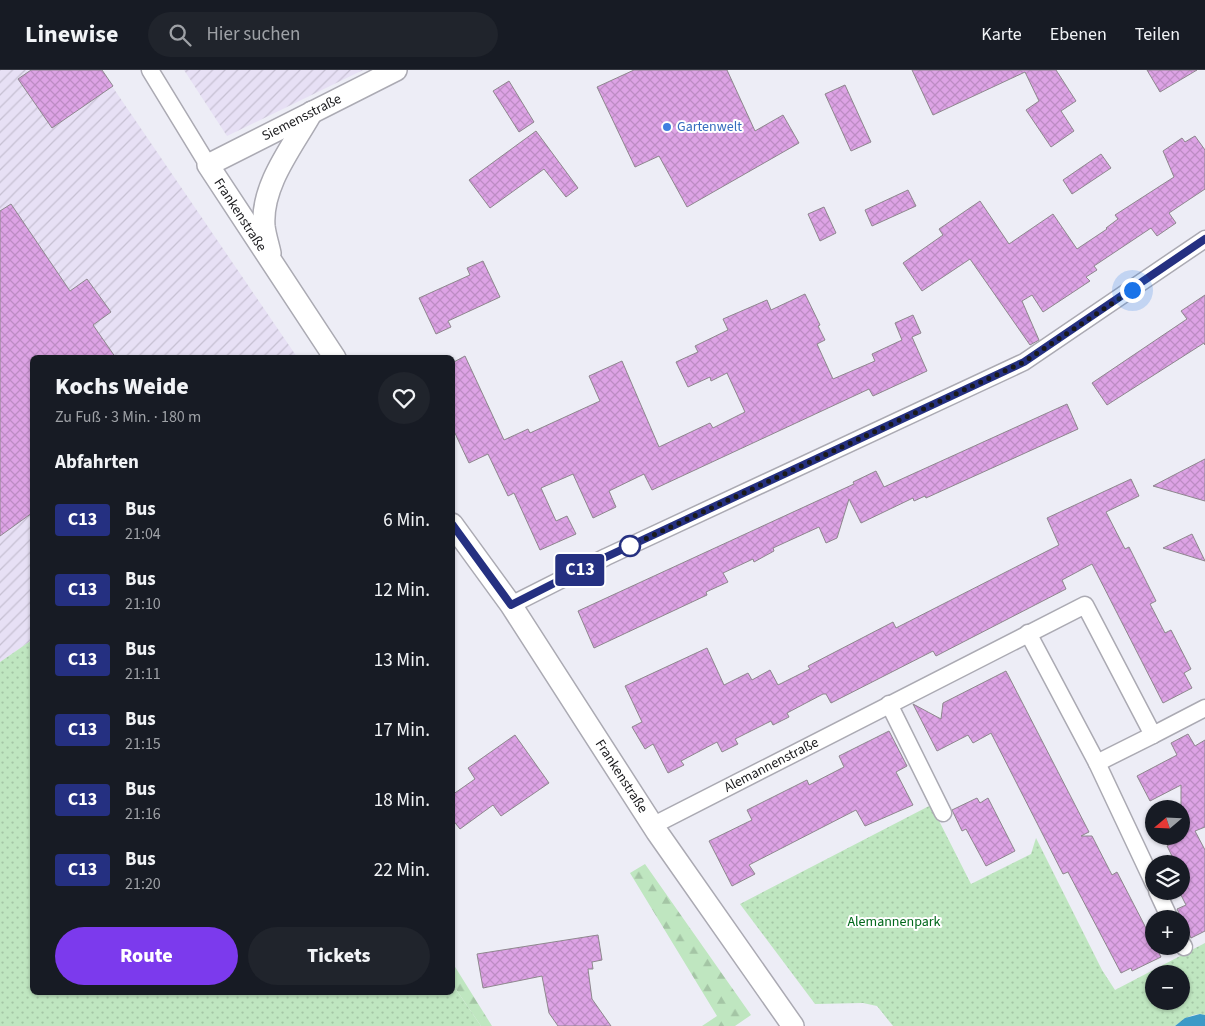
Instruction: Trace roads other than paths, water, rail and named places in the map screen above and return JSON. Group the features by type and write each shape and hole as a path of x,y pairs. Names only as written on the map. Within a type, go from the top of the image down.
{"street":[{"name":"Frankenstraße","path":"150,70 208,166 332,355"},
{"name":"Siemensstraße","path":"208,166 396,70"},
{"path":"272,262 264,226 272,181 312,112"},
{"path":"511,605 606,557 1024,362 1205,239"},
{"name":"Frankenstraße","path":"455,528 511,605 652,826 793,1026"},
{"name":"Alemannenstraße","path":"652,826 1085,605 1154,735"},
{"path":"1028,633 1097,763 1145,865"},
{"path":"889,704 944,813"},
{"path":"1097,763 1205,708"}],"water":[{"path":"1200,1014 1205,1015 1205,1026 1175,1026 1185,1018"}],"place":[{"name":"Gartenwelt","path":"667,127"}],"park label":[{"name":"Alemannenpark","path":"894,922"}]}
